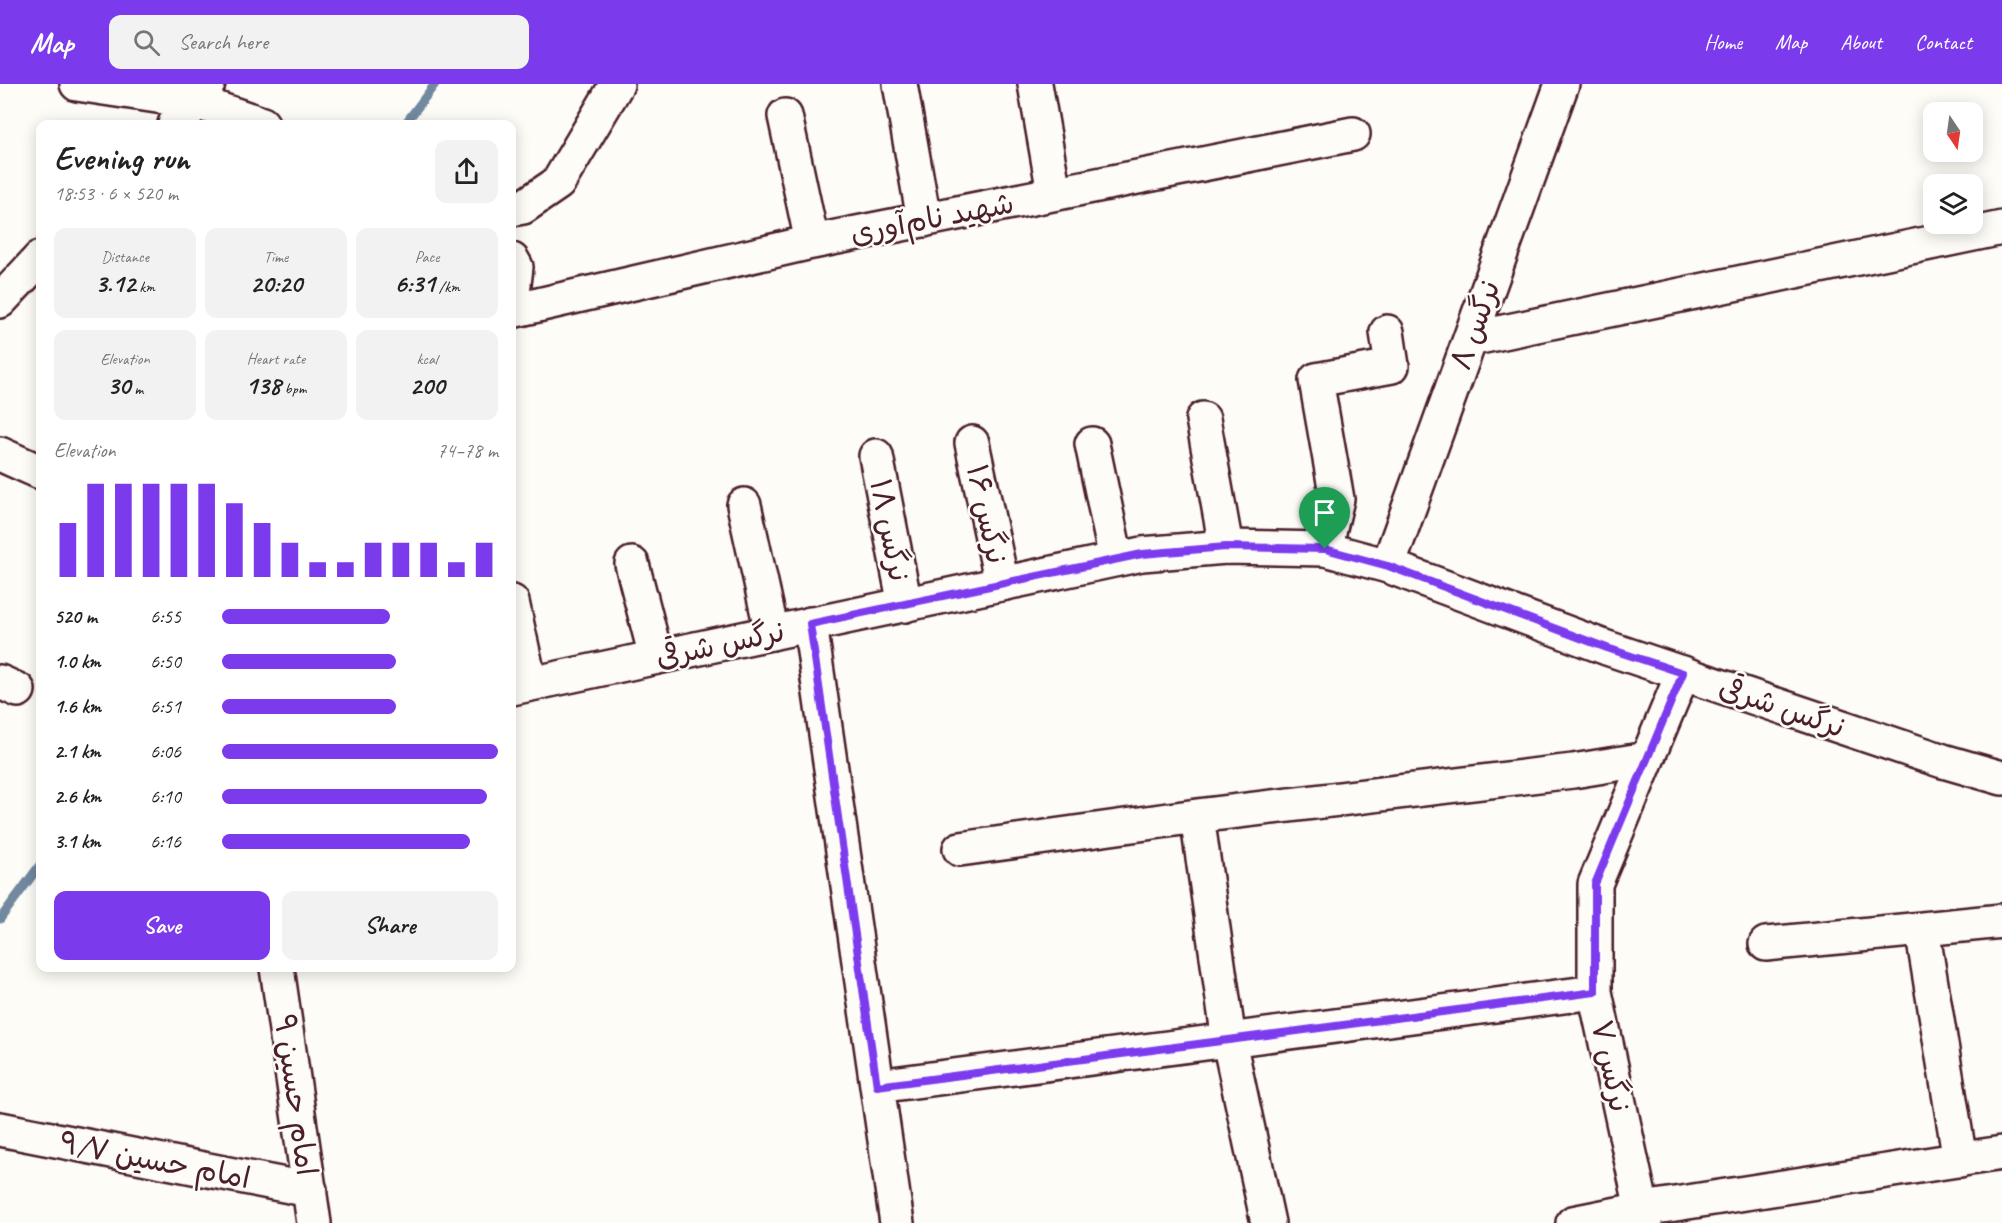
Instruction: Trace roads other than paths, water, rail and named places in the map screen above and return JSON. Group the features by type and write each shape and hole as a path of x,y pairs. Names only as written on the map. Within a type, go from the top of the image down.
{"street":[{"path":"77,84 193,104 248,120"},
{"path":"516,208 523,207 558,183 617,84"},
{"path":"900,84 924,220"},
{"path":"1035,84 1054,194"},
{"name":"نرگس ۸","path":"1388,566 1562,84"},
{"path":"785,116 812,242"},
{"name":"شهید نام‌آوری","path":"516,310 812,242 1353,134"},
{"path":"1470,339 2002,228"},
{"path":"2,295 36,262"},
{"path":"1325,549 1337,499 1316,380 1392,366 1387,332"},
{"path":"1203,419 1226,547"},
{"name":"نرگس ۱۶","path":"972,443 1002,584"},
{"path":"1092,444 1116,559"},
{"path":"0,454 36,470"},
{"name":"نرگس ۱۸","path":"876,456 905,605"},
{"path":"744,505 772,633"},
{"name":"نرگس شرقی","path":"521,686 1142,554 1226,547 1325,549 1388,566 1607,648 1943,761 2002,778"},
{"path":"632,564 656,657"},
{"path":"810,624 897,1223"},
{"path":"516,639 521,686"},
{"name":"نرگس ۷","path":"1644,1216 1595,992 1595,884 1683,673"},
{"path":"960,849 1197,816 1561,772 1647,759"},
{"path":"1197,816 1229,1041 1268,1223"},
{"path":"1766,944 2002,921"},
{"path":"1922,929 1960,1160"},
{"name":"امام حسین ۹","path":"278,972 314,1223"},
{"path":"877,1086 1595,992"},
{"name":"امام حسین ۹/۷","path":"0,1129 310,1190"},
{"path":"1573,1223 1644,1216 2002,1153"}],"waterway":[{"path":"408,120 435,84"},
{"path":"0,919 36,870"}]}
